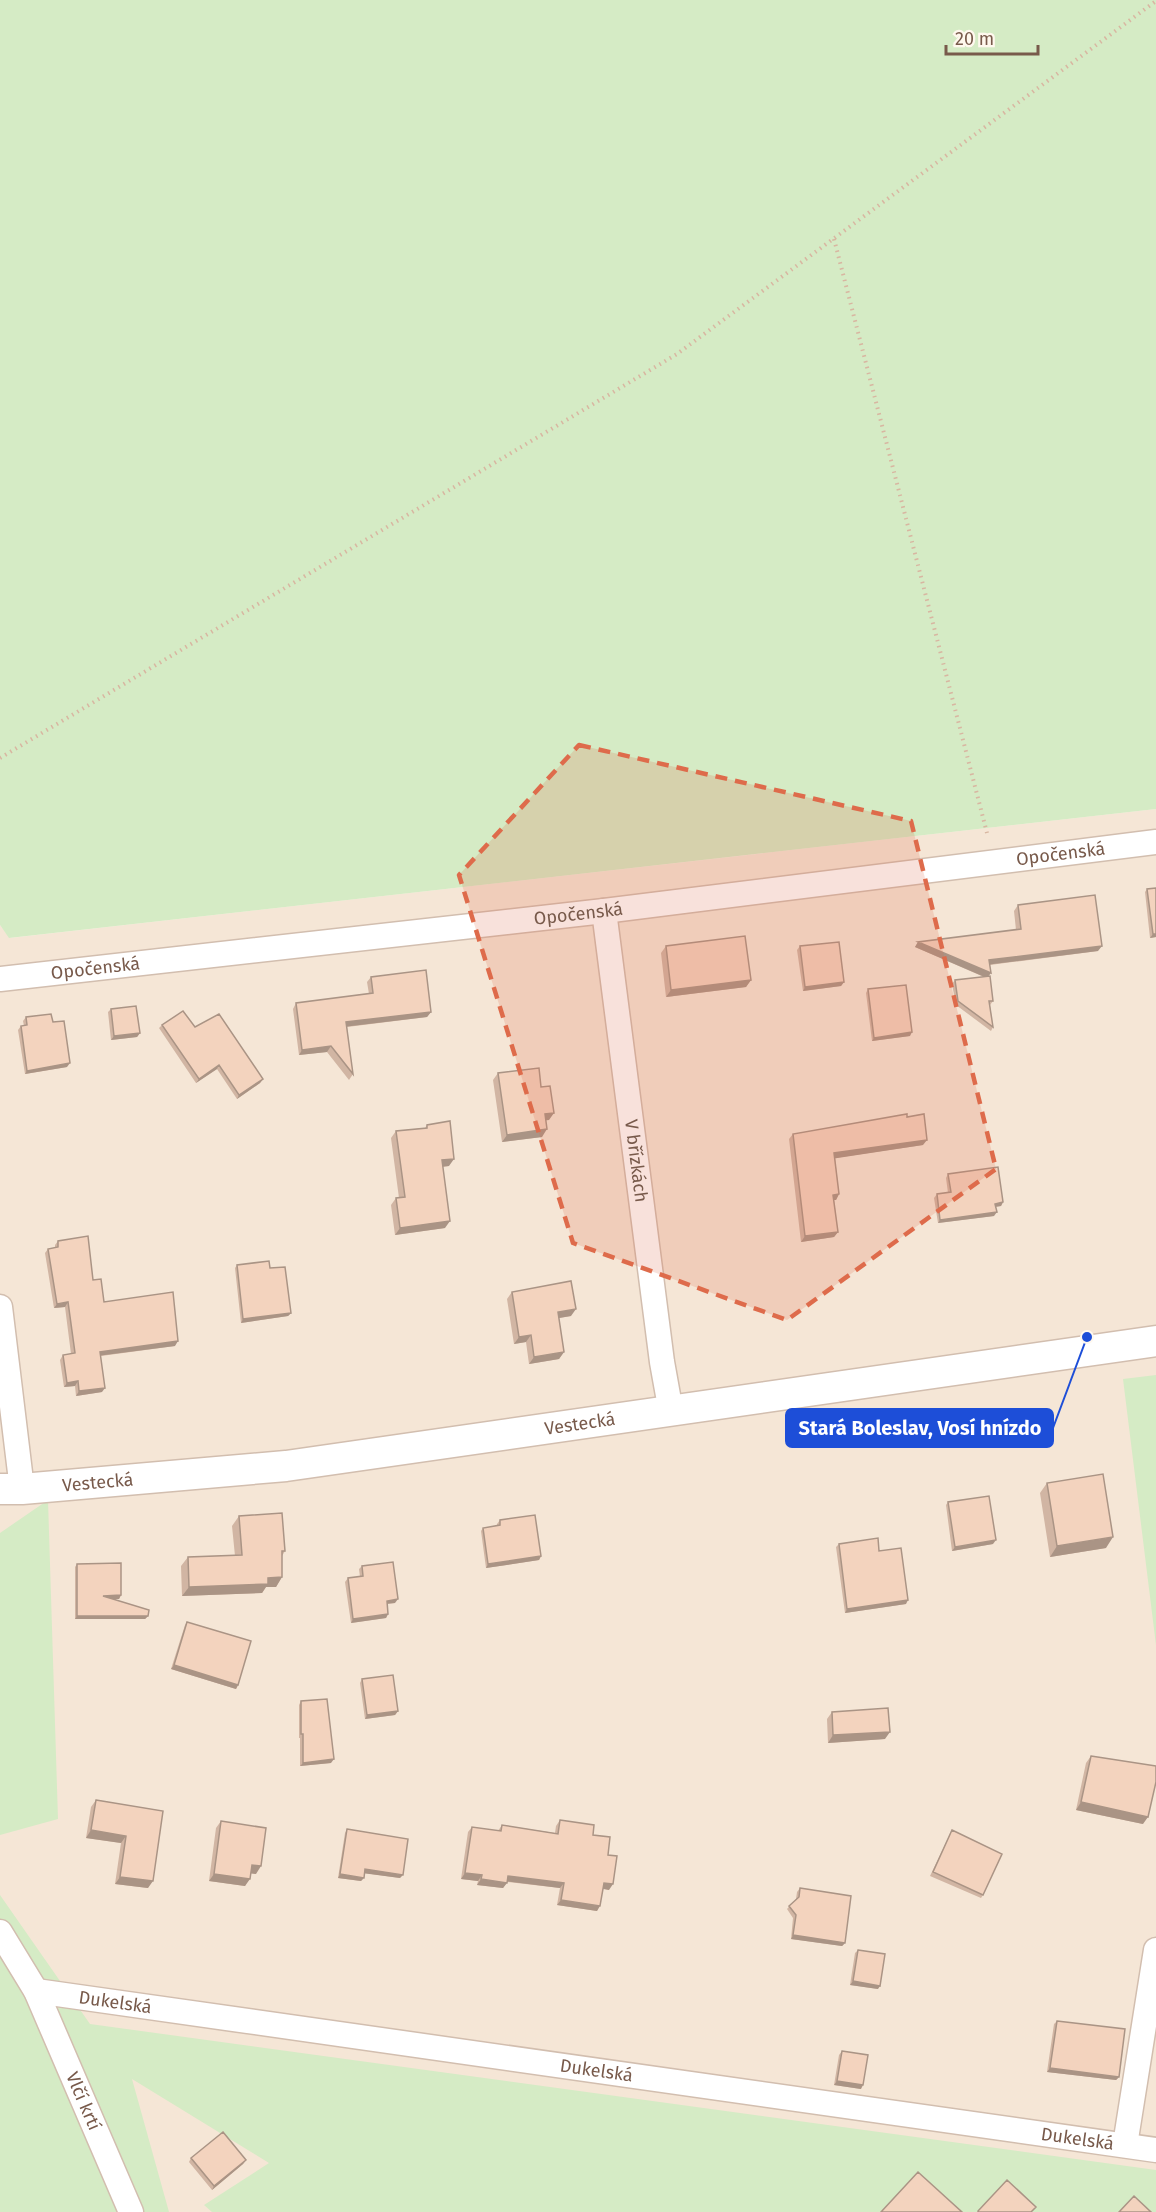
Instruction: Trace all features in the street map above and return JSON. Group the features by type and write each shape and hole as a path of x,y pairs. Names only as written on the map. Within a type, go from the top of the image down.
{"street":[{"name":"Opočenská","path":"0,979 604,911 1156,842"},
{"name":"V břízkách","path":"604,911 662,1362 671,1412"},
{"path":"0,1307 11,1489"},
{"name":"Vestecká","path":"11,1489 286,1466 1156,1341"},
{"name":"Vlčí krtí","path":"0,1932 36,1991 131,2212"},
{"path":"1125,2145 1156,1950"},
{"name":"Dukelská","path":"36,1991 1156,2150"}],"path":[{"path":"0,758 677,354 1153,2"},
{"path":"834,239 995,862"}],"highlighted area":[{"path":"579,745 911,821 996,1169 787,1320 573,1243 459,875"}],"shaded area":[{"path":"1156,809 1156,2212 163,2212 0,1905 0,925 10,938"}],"green space":[{"path":"0,0 1156,0 1156,809 9,938 0,925"},
{"path":"1156,1375 1156,1645 1123,1379"},
{"path":"48,1500 58,1819 0,1835 0,1533"},
{"path":"0,1895 90,2024 1156,2170 1156,2212 212,2212 204,2205 269,2163 132,2079 169,2212 0,2212"}],"building":[{"path":"1156,888 1156,934 1153,934 1147,889"},
{"path":"1095,895 1102,946 989,960 991,973 918,942 1021,929 1018,905"},
{"path":"745,936 751,980 671,990 666,946"},
{"path":"839,942 844,982 805,987 800,946"},
{"path":"426,970 431,1012 346,1022 353,1074 331,1046 302,1050 296,1003 373,993 371,977"},
{"path":"990,976 993,1001 989,1001 993,1027 958,1001 955,980"},
{"path":"906,985 912,1032 874,1038 868,989"},
{"path":"136,1006 140,1033 114,1036 111,1009"},
{"path":"183,1011 195,1027 219,1014 263,1079 239,1095 219,1065 199,1079 162,1025"},
{"path":"51,1014 53,1022 64,1021 70,1063 27,1071 21,1026 27,1025 26,1017"},
{"path":"539,1068 541,1087 550,1086 554,1113 545,1114 547,1129 507,1135 498,1073"},
{"path":"907,1114 907,1117 924,1114 927,1140 834,1153 839,1194 833,1195 838,1232 805,1236 793,1134"},
{"path":"450,1121 454,1159 442,1160 450,1221 400,1228 396,1198 405,1197 396,1131 427,1128 427,1125"},
{"path":"998,1167 1003,1202 995,1204 997,1212 940,1220 937,1194 951,1192 948,1174"},
{"path":"88,1236 93,1280 101,1279 104,1302 173,1292 178,1341 100,1352 105,1388 79,1391 78,1381 67,1383 63,1355 75,1353 68,1302 57,1304 48,1249 58,1247 58,1241"},
{"path":"269,1261 270,1268 285,1267 291,1313 243,1319 237,1265"},
{"path":"571,1281 576,1309 558,1312 564,1352 534,1357 531,1335 519,1337 512,1292"},
{"path":"1103,1474 1113,1537 1057,1546 1047,1483"},
{"path":"989,1496 996,1540 955,1547 948,1502"},
{"path":"282,1513 285,1551 282,1551 282,1577 268,1578 268,1584 189,1587 188,1557 242,1555 239,1516"},
{"path":"535,1515 541,1556 488,1564 483,1528 500,1525 500,1520"},
{"path":"878,1538 879,1551 901,1548 908,1600 847,1609 839,1544"},
{"path":"393,1562 398,1599 387,1601 388,1614 353,1619 348,1578 363,1576 362,1566"},
{"path":"121,1563 121,1595 103,1596 149,1610 148,1616 77,1616 77,1564"},
{"path":"187,1622 251,1641 238,1685 174,1665"},
{"path":"393,1675 398,1711 367,1715 362,1679"},
{"path":"327,1699 334,1759 303,1763 301,1701"},
{"path":"888,1708 890,1732 833,1735 832,1712"},
{"path":"1091,1756 1156,1766 1156,1782 1148,1817 1081,1802"},
{"path":"96,1800 163,1811 153,1881 120,1877 126,1836 91,1830"},
{"path":"560,1820 594,1825 593,1835 610,1837 608,1855 617,1856 613,1884 604,1883 600,1906 561,1900 564,1883 508,1876 507,1883 481,1879 482,1875 465,1873 472,1827 501,1831 502,1825 558,1834"},
{"path":"221,1821 266,1828 261,1866 252,1865 250,1879 214,1874"},
{"path":"347,1829 408,1839 403,1875 365,1869 364,1878 340,1874"},
{"path":"952,1830 1002,1854 983,1895 933,1872"},
{"path":"800,1888 851,1896 845,1943 793,1935 796,1915 789,1906 799,1897"},
{"path":"858,1950 885,1954 880,1986 853,1981"},
{"path":"1057,2021 1125,2029 1119,2077 1050,2068"},
{"path":"842,2051 868,2055 863,2085 837,2081"},
{"path":"223,2132 246,2160 214,2186 191,2158"},
{"path":"918,2172 962,2212 881,2212"},
{"path":"1007,2180 1036,2207 1031,2212 978,2212 978,2211"},
{"path":"1134,2196 1151,2212 1119,2212"}],"place":[{"name":"Stará Boleslav, Vosí hnízdo","path":"1087,1337"}]}
